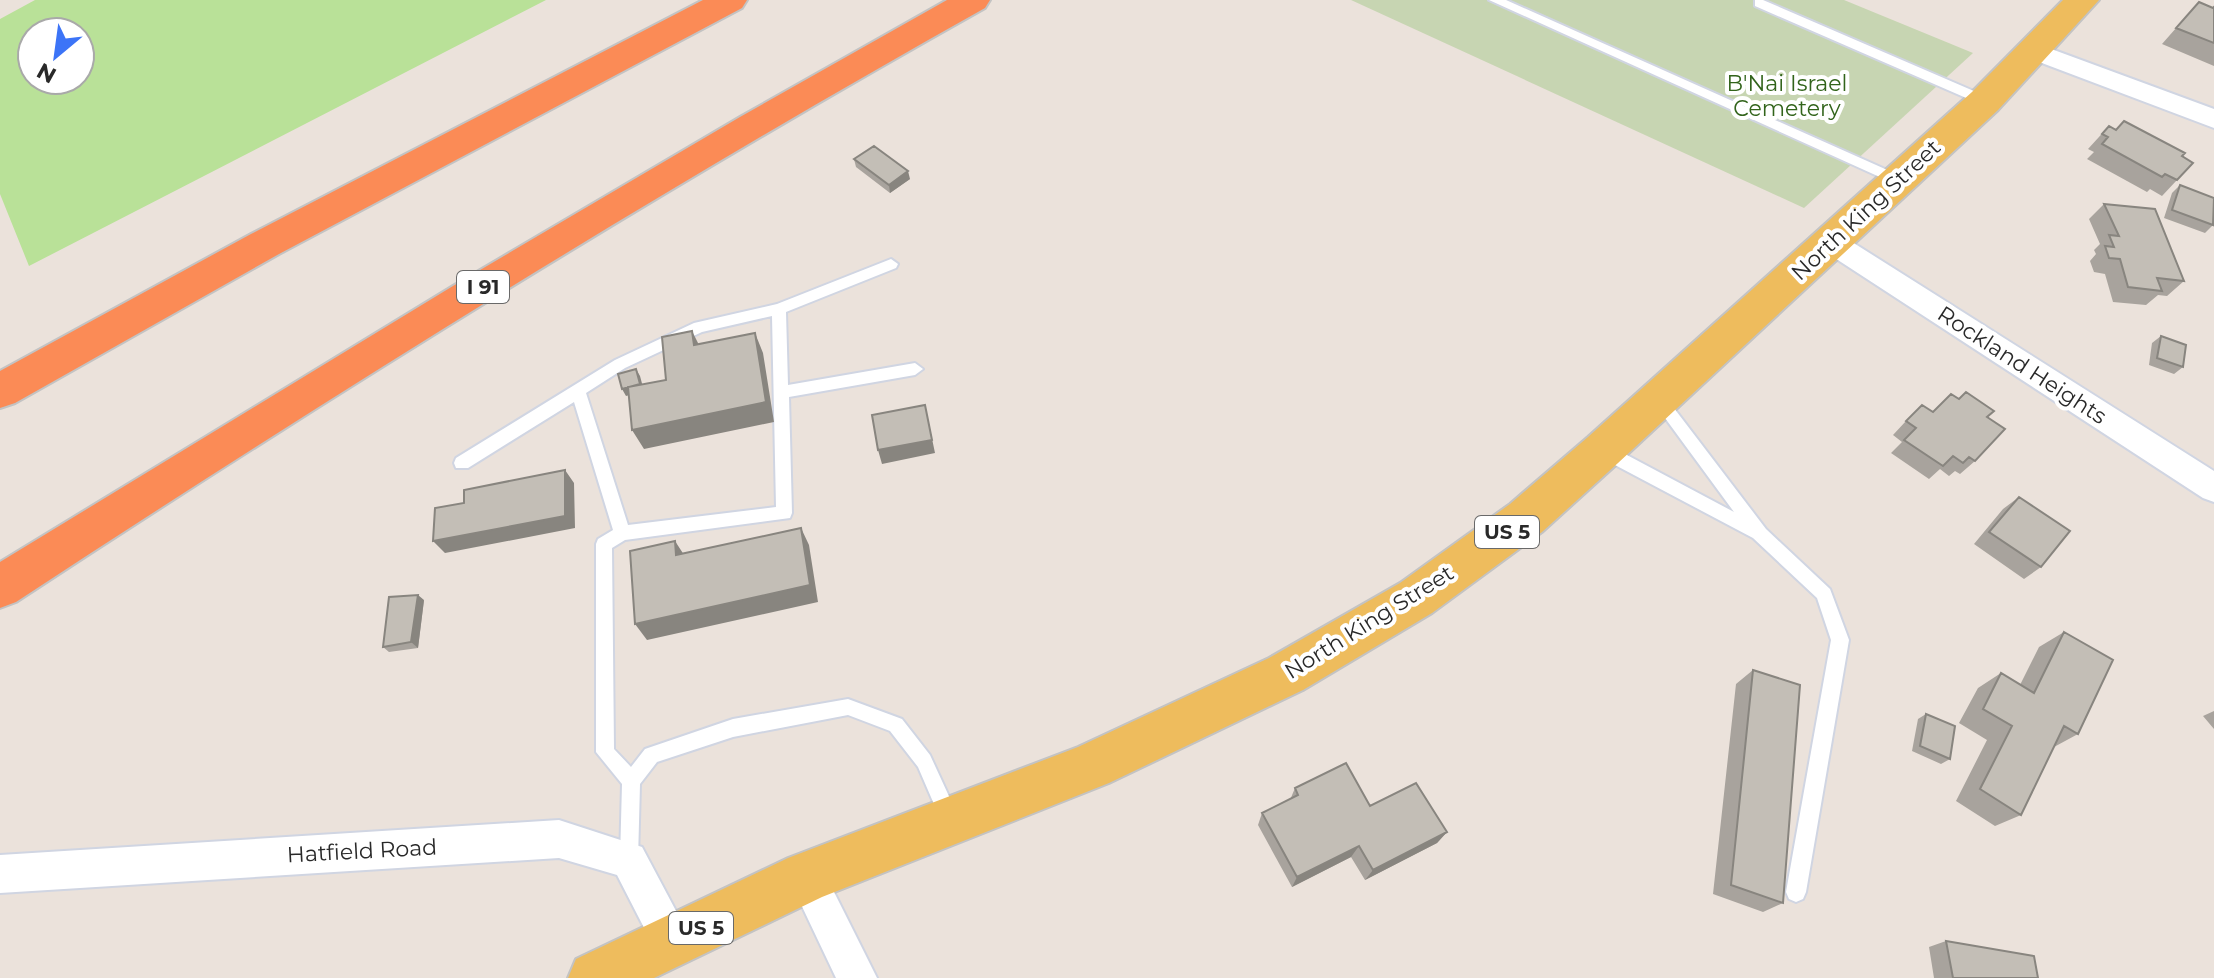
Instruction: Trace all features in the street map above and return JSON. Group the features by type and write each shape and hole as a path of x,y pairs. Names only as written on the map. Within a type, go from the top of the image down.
{"highway":[{"path":"0,391 278,237 730,0"},
{"name":"I 91","path":"0,587 454,305 776,112 973,0"}],"main road":[{"name":"North King Street","path":"595,978 807,877 1091,766 1286,674 1416,598 1526,518 1603,450 1985,101 2082,0"}],"street":[{"path":"2035,51 2214,119"},
{"name":"Rockland Heights","path":"1831,242 2214,488"},
{"name":"Hatfield Road","path":"0,874 559,839 629,860"},
{"path":"629,860 672,941"},
{"path":"807,877 857,978"}],"lane":[{"path":"1495,0 1898,180"},
{"path":"1759,3 1985,101"},
{"path":"462,463 620,364 699,327 779,309 891,264"},
{"path":"631,781 605,752 604,544 622,533 784,513 779,309"},
{"path":"781,392 915,369"},
{"path":"578,391 622,533"},
{"path":"1659,399 1760,534 1824,594 1840,640 1796,892"},
{"path":"1603,450 1760,534"},
{"path":"629,860 631,781 651,755 733,728 848,707 896,725 924,761 951,821"}],"green space":[{"path":"35,0 546,0 29,266 0,194 0,19"},
{"name":"B'Nai Israel Cemetery","path":"1351,0 1844,0 1973,53 1804,208"}],"building":[{"path":"2199,2 2214,7 2214,43 2176,28"},
{"path":"2124,121 2185,153 2182,156 2193,163 2177,180 2165,174 2162,177 2102,144 2108,137 2102,134 2109,126 2116,130"},
{"path":"874,146 908,171 889,185 854,159"},
{"path":"2180,185 2214,198 2213,225 2172,210"},
{"path":"2104,204 2155,209 2184,281 2157,278 2162,291 2128,287 2120,259 2109,258 2105,246 2114,247 2109,235 2119,236"},
{"path":"692,331 694,345 755,333 766,402 632,430 628,387 666,380 662,337"},
{"path":"2161,336 2186,345 2183,367 2157,358"},
{"path":"636,369 640,384 622,389 618,374"},
{"path":"1966,392 1994,411 1987,417 2005,429 1975,461 1969,457 1963,463 1953,456 1943,466 1904,440 1916,428 1906,421 1922,405 1933,412 1951,394 1959,399"},
{"path":"925,405 932,440 878,450 872,415"},
{"path":"565,470 565,516 433,541 435,508 464,503 464,490"},
{"path":"2019,497 2070,531 2041,567 1989,532"},
{"path":"801,528 810,585 635,624 630,551 675,541 676,555"},
{"path":"418,595 411,642 383,647 389,597"},
{"path":"2064,632 2113,660 2078,734 2064,726 2021,815 1980,789 2012,726 1983,709 2001,673 2034,693"},
{"path":"1753,670 1800,685 1783,903 1731,885"},
{"path":"1926,714 1955,726 1950,759 1920,746"},
{"path":"1346,763 1370,806 1416,783 1447,832 1373,870 1359,846 1297,877 1262,813 1298,795 1295,788"},
{"path":"1946,941 2034,956 2038,978 1953,978"}]}
